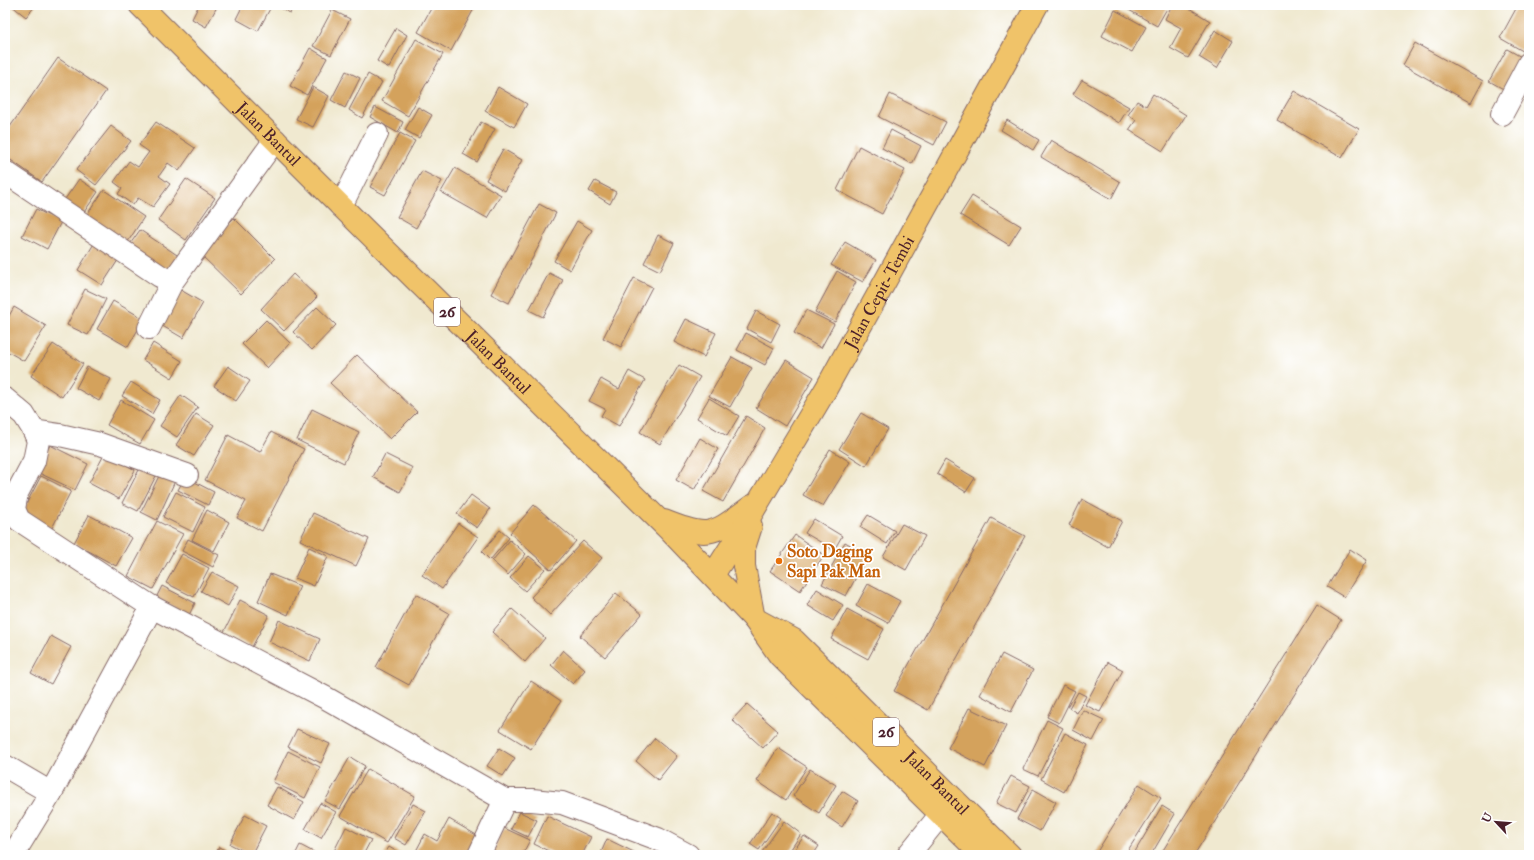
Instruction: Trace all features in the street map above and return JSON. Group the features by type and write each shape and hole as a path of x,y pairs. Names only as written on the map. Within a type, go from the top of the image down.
{"main road":[{"name":"Jalan Bantul","path":"140,5 713,575 754,619 780,656 982,855"},
{"name":"Jalan Cepit-Tembi","path":"713,575 826,389 1037,5"},
{"path":"657,519 686,530 700,533 712,532 722,527 758,502"},
{"path":"754,619 744,566 744,548 758,502"},
{"name":"Jalan Bantul","path":"754,619 794,640 1010,855"}],"street":[{"path":"1502,114 1529,63"},
{"path":"341,206 377,134"},
{"path":"149,328 172,282 275,140"},
{"path":"5,172 160,276 172,282"},
{"path":"5,399 24,415 34,431 38,441 34,461 9,509 19,520 152,607 326,698 506,800 532,800 562,803 658,839 688,855"},
{"path":"34,431 100,444 187,475"},
{"path":"13,855 51,794 152,607"},
{"path":"5,766 51,794"},
{"path":"479,855 506,800"},
{"path":"908,855 941,814"}],"building":[{"path":"11,5 36,5 26,17"},
{"path":"199,5 218,5 206,27 192,19"},
{"path":"243,5 272,5 258,31 236,19"},
{"path":"275,5 294,5 290,13"},
{"path":"433,5 476,5 451,51 418,32"},
{"path":"1120,5 1169,5 1157,26"},
{"path":"1172,5 1184,5 1210,21 1188,58 1170,48 1181,28 1165,19"},
{"path":"1518,5 1529,5 1528,54 1500,38"},
{"path":"332,10 350,19 331,55 313,46"},
{"path":"1115,10 1146,27 1132,52 1102,36"},
{"path":"396,28 407,35 389,68 377,61"},
{"path":"1215,30 1233,41 1217,68 1199,57"},
{"path":"5,36 9,39 5,44"},
{"path":"416,39 443,54 408,116 382,101"},
{"path":"1415,43 1483,81 1471,103 1403,65"},
{"path":"310,48 327,58 307,95 290,86"},
{"path":"1507,49 1525,59 1507,91 1489,81"},
{"path":"58,58 106,91 42,182 5,156 5,134"},
{"path":"346,71 360,78 345,108 331,100"},
{"path":"368,74 382,82 362,118 349,110"},
{"path":"1082,80 1129,107 1119,123 1073,94"},
{"path":"313,87 329,96 313,127 296,119"},
{"path":"498,87 527,104 514,127 485,111"},
{"path":"1294,91 1359,129 1342,158 1277,120"},
{"path":"890,94 946,122 934,145 879,117"},
{"path":"1153,94 1186,115 1163,151 1129,130 1136,120 1128,115 1137,101 1146,106"},
{"path":"375,107 403,122 398,133 370,117"},
{"path":"418,107 432,115 419,138 405,130"},
{"path":"1007,120 1039,140 1033,150 1001,130"},
{"path":"156,122 195,148 179,171 168,163 159,176 170,184 153,207 138,198 133,205 118,194 122,188 114,182 129,161 138,167 149,152 139,145"},
{"path":"481,122 495,129 477,162 463,154"},
{"path":"111,126 131,141 96,185 76,170"},
{"path":"891,130 921,146 912,164 882,148"},
{"path":"400,133 415,141 385,195 370,187"},
{"path":"1051,140 1120,182 1111,199 1041,157"},
{"path":"859,146 905,170 882,214 837,190"},
{"path":"503,149 522,160 505,191 486,180"},
{"path":"455,168 501,195 487,218 441,192"},
{"path":"422,171 442,181 416,228 397,217"},
{"path":"79,179 98,192 82,215 63,202"},
{"path":"186,179 215,198 186,240 158,220"},
{"path":"595,181 616,192 610,204 589,191"},
{"path":"104,190 144,217 127,243 86,216"},
{"path":"972,196 1021,226 1009,245 960,215"},
{"path":"539,204 556,213 509,303 491,294"},
{"path":"36,209 61,222 47,249 22,236"},
{"path":"234,218 275,259 241,294 199,253"},
{"path":"577,221 592,230 570,270 554,261"},
{"path":"140,230 180,257 168,274 128,247"},
{"path":"658,235 674,243 660,271 644,263"},
{"path":"95,242 120,257 102,285 78,270"},
{"path":"845,242 876,260 863,282 831,265"},
{"path":"837,271 856,282 835,322 815,312"},
{"path":"549,273 563,280 543,317 529,310"},
{"path":"293,274 317,297 284,331 261,309"},
{"path":"634,278 652,287 621,347 603,338"},
{"path":"85,289 106,299 88,335 67,325"},
{"path":"179,289 203,303 183,338 159,324"},
{"path":"113,301 144,319 128,347 97,329"},
{"path":"14,307 46,326 24,361 5,350 5,323"},
{"path":"317,307 336,325 312,350 293,332"},
{"path":"806,310 834,324 821,348 794,333"},
{"path":"756,311 780,324 771,342 747,329"},
{"path":"686,319 716,333 704,357 674,342"},
{"path":"266,320 290,343 267,368 242,344"},
{"path":"746,333 774,348 765,365 737,350"},
{"path":"153,343 182,361 172,378 143,360"},
{"path":"53,344 83,364 62,397 31,376"},
{"path":"357,355 417,412 390,439 330,383"},
{"path":"732,357 752,368 730,407 709,396"},
{"path":"786,360 814,377 785,426 756,408"},
{"path":"679,365 700,377 660,444 640,432"},
{"path":"228,366 250,381 236,401 214,386"},
{"path":"87,367 111,379 99,401 76,388"},
{"path":"629,371 645,380 619,426 601,416 605,409 589,401 601,379 619,389"},
{"path":"131,382 160,400 152,414 122,396"},
{"path":"181,395 198,407 177,437 160,426"},
{"path":"709,398 739,416 727,436 697,418"},
{"path":"121,400 154,420 140,444 107,425"},
{"path":"312,409 359,432 344,463 297,440"},
{"path":"861,413 888,429 866,466 839,449"},
{"path":"196,414 214,425 194,456 176,445"},
{"path":"746,416 765,428 723,502 703,491"},
{"path":"271,432 304,449 262,531 237,518 246,501 205,480 228,435 260,452"},
{"path":"700,438 718,449 694,490 676,480"},
{"path":"50,445 88,464 75,490 37,472"},
{"path":"830,449 850,462 823,506 803,495"},
{"path":"105,453 135,470 119,499 89,483"},
{"path":"385,454 413,468 400,492 373,477"},
{"path":"945,460 975,478 966,492 937,474"},
{"path":"142,464 158,472 138,511 122,503"},
{"path":"160,474 175,481 157,520 141,512"},
{"path":"41,476 71,491 52,528 22,512"},
{"path":"185,477 214,492 208,505 178,490"},
{"path":"176,492 205,507 193,532 163,517"},
{"path":"471,495 490,509 477,528 457,514"},
{"path":"1082,499 1122,521 1108,547 1069,525"},
{"path":"534,505 576,541 551,570 510,533"},
{"path":"207,510 229,522 214,551 192,540"},
{"path":"313,513 369,539 356,566 300,540"},
{"path":"89,515 132,538 116,566 74,543"},
{"path":"868,515 895,531 887,544 860,527"},
{"path":"991,518 1025,536 928,710 894,691"},
{"path":"814,519 842,536 834,550 805,533"},
{"path":"157,521 183,534 153,589 128,576"},
{"path":"458,523 478,537 442,589 422,575"},
{"path":"902,524 925,536 906,570 883,557"},
{"path":"500,530 509,538 490,560 482,552"},
{"path":"795,535 824,555 800,591 770,571"},
{"path":"188,539 219,555 213,567 182,551"},
{"path":"510,540 526,554 508,575 492,561"},
{"path":"583,541 602,558 550,615 531,597"},
{"path":"845,542 868,555 846,596 822,584"},
{"path":"309,547 328,556 314,586 295,578"},
{"path":"1350,549 1367,560 1344,597 1327,587"},
{"path":"182,554 209,568 194,597 166,583"},
{"path":"529,556 545,569 525,591 510,578"},
{"path":"212,572 239,586 228,606 201,591"},
{"path":"270,574 300,586 288,615 258,601"},
{"path":"868,584 900,601 888,623 856,606"},
{"path":"162,586 195,603 189,615 156,598"},
{"path":"817,589 843,605 833,621 807,605"},
{"path":"616,593 642,614 605,657 580,636"},
{"path":"416,594 449,613 409,685 376,667"},
{"path":"240,600 269,615 252,647 224,632"},
{"path":"1317,605 1341,620 1194,855 1160,855"},
{"path":"512,609 545,638 525,662 492,632"},
{"path":"847,609 884,629 868,659 831,639"},
{"path":"279,620 320,639 310,661 269,642"},
{"path":"51,636 71,647 51,684 31,673"},
{"path":"563,650 585,670 573,684 551,665"},
{"path":"1002,654 1033,670 1011,712 980,695"},
{"path":"1108,662 1123,670 1100,712 1085,705"},
{"path":"531,681 561,701 531,749 500,730"},
{"path":"1063,685 1075,691 1059,723 1047,717"},
{"path":"1078,692 1086,696 1077,713 1069,708"},
{"path":"747,704 778,731 763,748 732,720"},
{"path":"969,708 1006,726 985,767 948,748"},
{"path":"1083,710 1104,720 1093,741 1073,730"},
{"path":"1047,720 1063,728 1038,776 1023,769"},
{"path":"297,729 330,744 321,763 288,747"},
{"path":"1065,733 1088,745 1064,792 1041,779"},
{"path":"655,738 677,756 658,780 636,761"},
{"path":"499,748 515,758 503,776 487,766"},
{"path":"778,748 807,767 786,800 757,781"},
{"path":"288,751 320,767 305,798 273,782"},
{"path":"350,757 365,766 340,809 325,801"},
{"path":"368,769 415,796 387,843 340,816"},
{"path":"810,769 836,785 819,813 793,796"},
{"path":"1011,776 1030,786 1016,813 996,803"},
{"path":"1139,784 1161,798 1125,855 1095,855"},
{"path":"277,787 304,802 294,820 267,805"},
{"path":"1033,789 1056,802 1040,831 1017,819"},
{"path":"842,791 858,801 842,827 826,816"},
{"path":"320,803 336,812 321,838 305,829"},
{"path":"413,804 426,811 406,845 394,838"},
{"path":"1162,806 1175,814 1151,855 1133,855"},
{"path":"520,812 537,820 528,837 511,829"},
{"path":"772,812 781,818 759,850 750,844"},
{"path":"245,815 266,826 251,855 230,844"},
{"path":"547,816 591,837 582,855 557,855 534,844"},
{"path":"449,819 478,836 467,855 423,855 416,851 425,834 437,841"},
{"path":"784,821 801,834 787,855 767,855 762,852"},
{"path":"346,827 371,840 363,855 332,855"},
{"path":"504,828 530,840 522,855 491,855"},
{"path":"804,836 819,846 813,855 791,855"},
{"path":"607,839 640,855 600,855"},
{"path":"300,845 319,855 295,855"},
{"path":"219,847 234,855 215,855"},
{"path":"389,847 401,854 384,855"}],"place":[{"name":"Soto Daging Sapi Pak Man","path":"779,561"}]}
